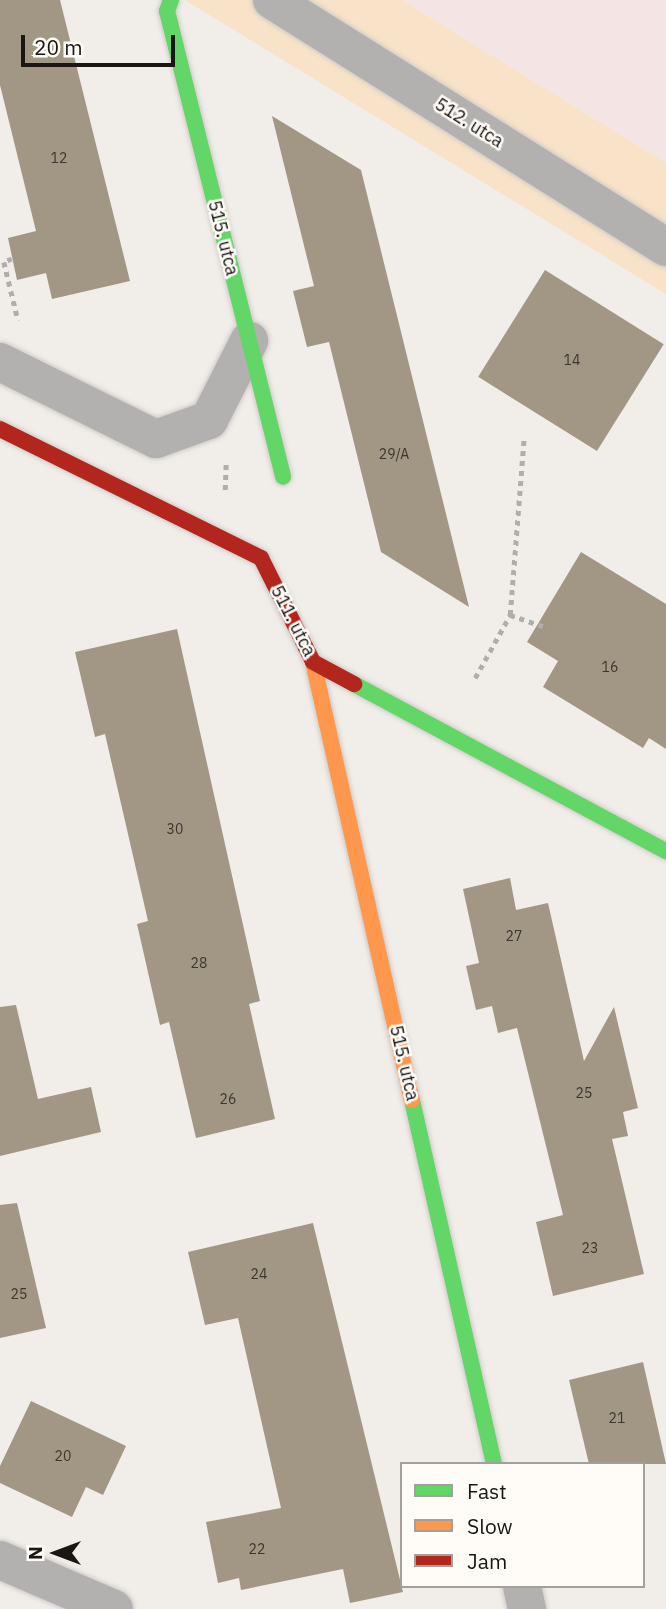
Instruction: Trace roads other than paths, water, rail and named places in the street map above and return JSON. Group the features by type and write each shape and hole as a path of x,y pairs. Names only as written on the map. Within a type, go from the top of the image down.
{"street":[{"name":"515. utca","path":"171,0 167,11 283,477"},
{"name":"512. utca","path":"272,0 666,247"},
{"path":"0,362 156,439 209,420 248,341"},
{"name":"511. utca","path":"0,429 261,558 313,662 666,851"},
{"name":"515. utca","path":"313,662 494,1462"},
{"path":"0,1560 114,1609"},
{"path":"522,1588 527,1609"}]}
